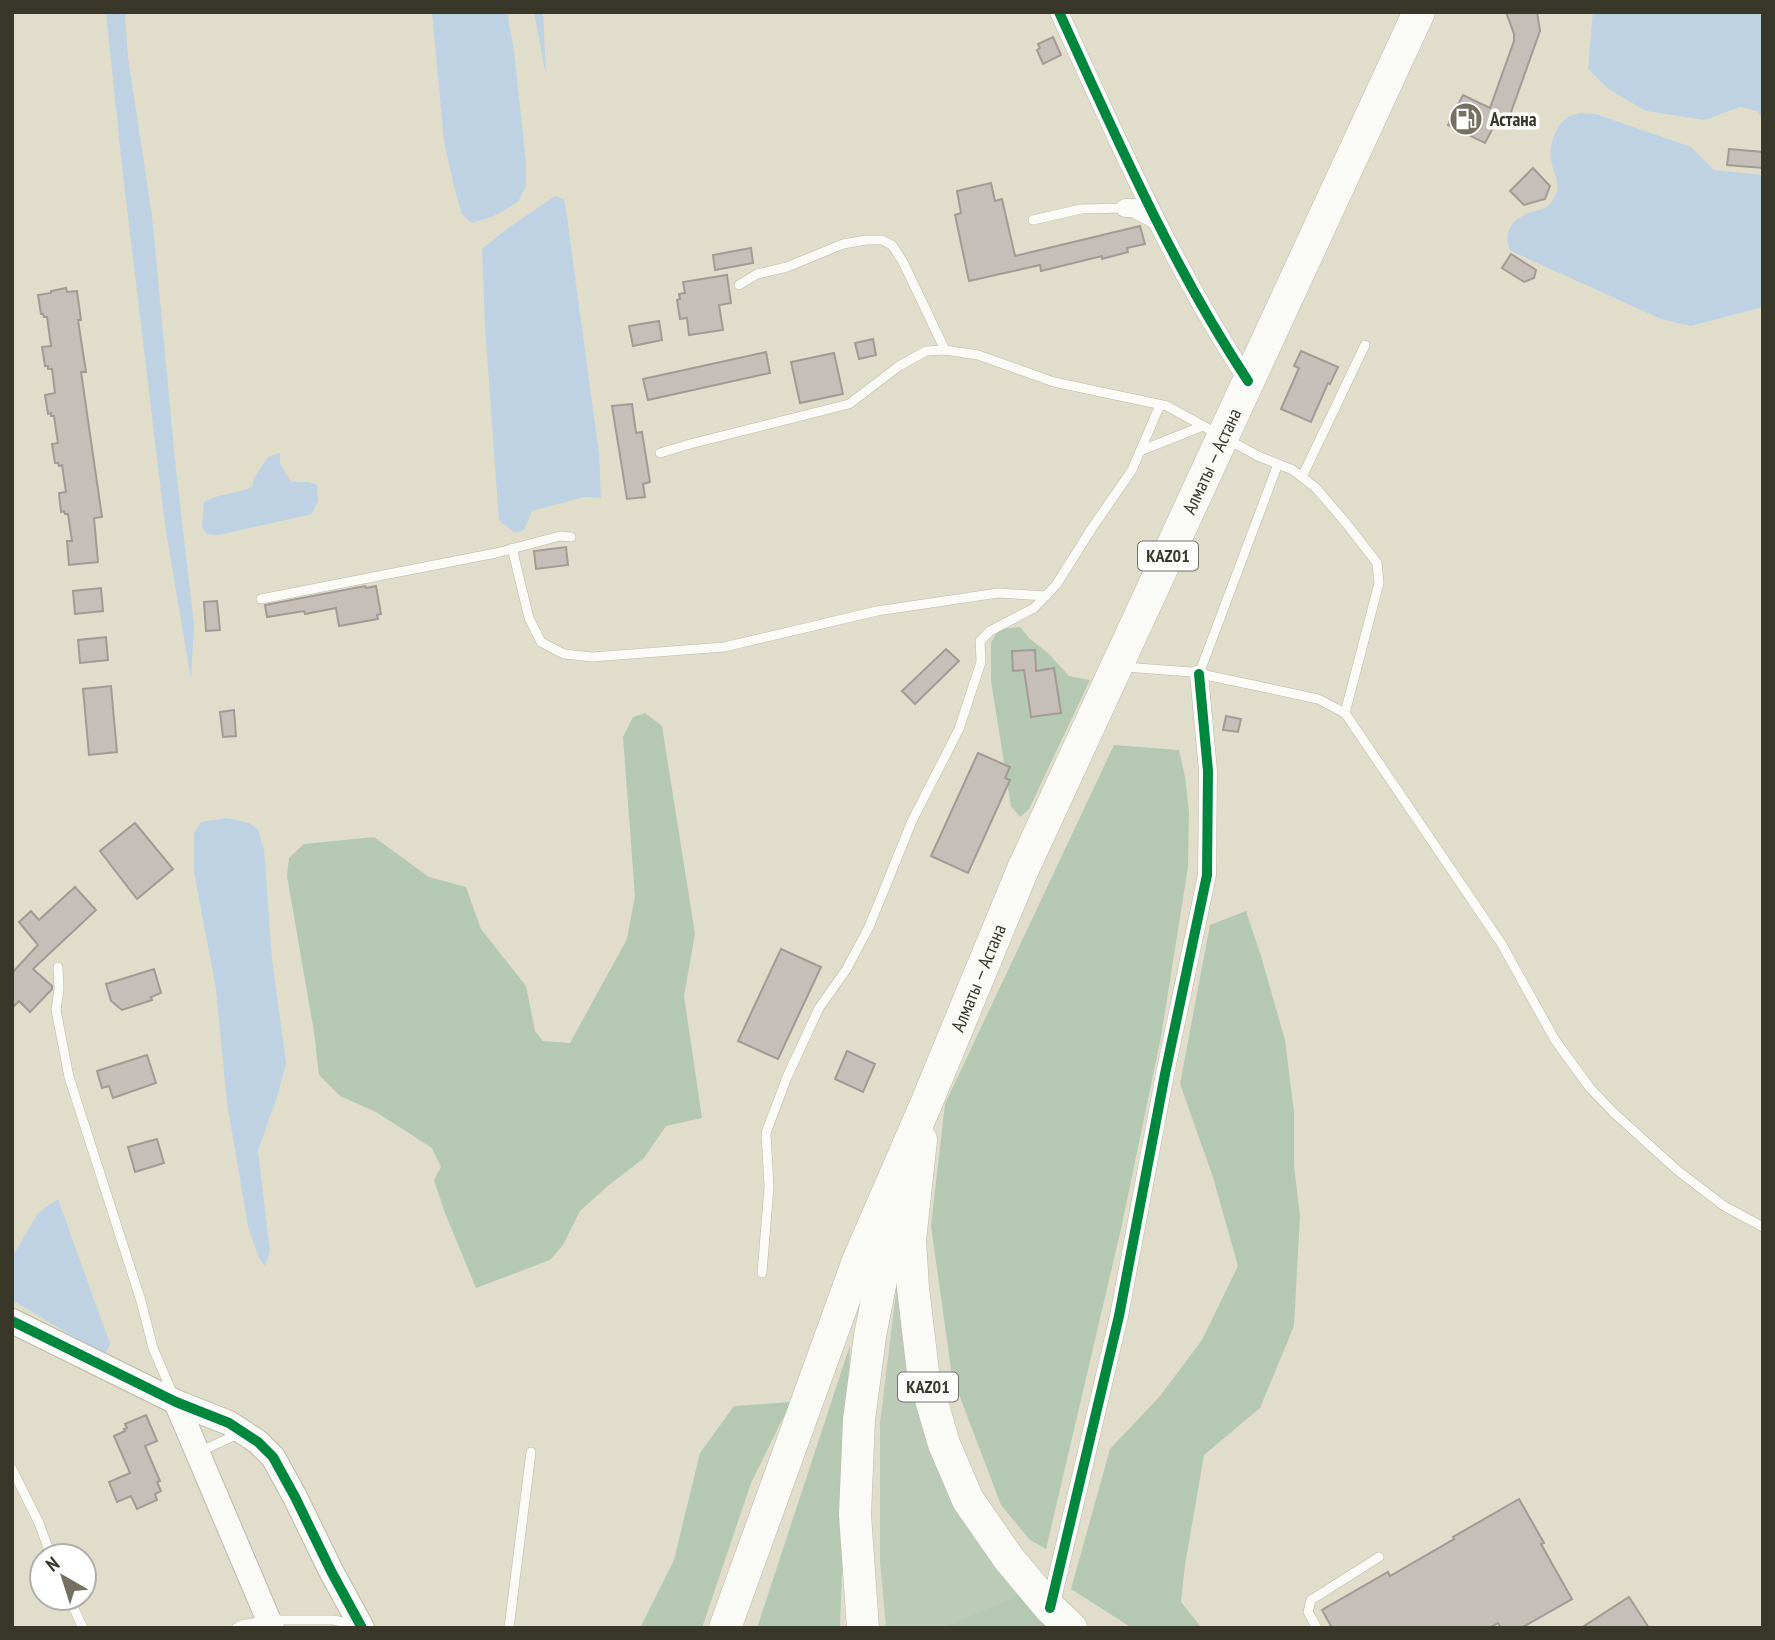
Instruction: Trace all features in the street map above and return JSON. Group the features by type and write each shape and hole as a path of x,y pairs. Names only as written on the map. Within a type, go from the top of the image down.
{"highway":[{"name":"Алматы — Астана","path":"926,1104 1023,869 1117,666 1213,432 1248,381 1419,12"},
{"name":"KАZ01","path":"926,1104 911,1240 913,1288 923,1372 944,1444 968,1500 1009,1559 1061,1618"},
{"name":"KАZ01","path":"725,1628 858,1261 926,1104"},
{"name":"KАZ01","path":"863,1628 855,1515 859,1420 870,1336 885,1258 899,1192 926,1104"}],"street":[{"path":"1059,12 1156,220 1214,327 1248,381"},
{"path":"1125,208 1134,208 1156,220"},
{"path":"1061,1618 1165,1074 1207,875 1209,771 1199,674"},
{"path":"12,1321 176,1402 229,1423 258,1442 273,1457 362,1627"},
{"path":"176,1402 270,1624"}],"lane":[{"path":"1032,220 1081,209 1125,208"},
{"path":"739,285 757,274 787,267 843,244 882,240 892,245 903,262 945,350"},
{"path":"1302,477 1365,345"},
{"path":"660,453 849,404 926,351 945,350 978,355 1054,382 1167,406 1258,456 1293,470 1316,488 1377,563 1379,583 1345,713"},
{"path":"762,1273 769,1187 766,1133 786,1077 819,1008 846,970 869,928 912,821 960,729 981,662 980,641 990,631 1034,608 1056,584 1132,470 1160,405"},
{"path":"1140,451 1213,432"},
{"path":"1199,674 1278,464"},
{"path":"261,600 560,536 571,537"},
{"path":"512,548 529,618 541,642 564,654 592,657 724,647 877,611 998,593 1046,596"},
{"path":"1117,666 1199,674 1318,699 1345,713 1501,943 1555,1040 1590,1088 1677,1170 1724,1206 1763,1227"},
{"path":"58,967 56,1010 69,1077 142,1301 152,1348 176,1402"},
{"path":"198,1453 243,1432"},
{"path":"509,1628 531,1452"},
{"path":"12,1469 46,1542"},
{"path":"1317,1628 1308,1612 1311,1601 1379,1557"},
{"path":"76,1612 83,1628"},
{"path":"236,1628 241,1625 333,1620 362,1627"}],"green space":[{"path":"1020,627 1069,676 1090,680 1029,809 1020,817 1011,806 991,681 991,643 999,629"},
{"path":"645,713 662,726 695,934 684,996 702,1118 666,1126 644,1158 580,1211 563,1245 550,1260 476,1288 434,1180 441,1167 432,1148 376,1112 340,1096 319,1075 287,876 289,858 304,844 374,837 429,877 466,887 481,929 526,986 535,1031 543,1041 570,1043 627,939 635,896 623,737 633,717"},
{"path":"1114,745 1179,750 1189,812 1188,867 1161,1037 1121,1229 1046,1549 1030,1540 1001,1505 952,1376 931,1226 945,1104"},
{"path":"1246,911 1285,1040 1294,1112 1294,1166 1300,1216 1294,1326 1260,1408 1204,1455 1181,1602 1202,1628 1132,1628 1071,1589 1110,1449 1160,1396 1202,1340 1238,1266 1213,1177 1180,1084 1210,925"},
{"path":"902,1243 927,1435 1059,1628 886,1628 880,1562 880,1423"},
{"path":"850,1345 840,1628 757,1628"},
{"path":"791,1402 751,1483 702,1628 640,1628 674,1560 700,1453 734,1406"},
{"path":"1025,1593 1059,1628 942,1628"}],"water":[{"path":"106,12 125,12 128,58 152,216 194,625 191,679 165,525"},
{"path":"432,12 507,12 514,51 526,186 518,202 492,217 472,223 462,214 444,141"},
{"path":"534,12 543,12 546,76"},
{"path":"1593,12 1763,12 1763,119 1757,111 1740,107 1705,120 1646,111 1610,90 1588,69"},
{"path":"1580,113 1596,114 1691,147 1714,170 1763,175 1763,307 1691,326 1661,319 1511,251 1508,235 1511,226 1524,215 1549,205 1555,196 1557,182 1551,159 1552,141 1565,119"},
{"path":"555,196 564,199 566,210 599,454 601,498 584,497 532,511 524,530 515,533 499,521 482,249"},
{"path":"280,453 280,464 291,482 317,485 318,501 312,514 218,535 207,534 202,527 204,502 252,487 254,478 268,457"},
{"path":"227,818 249,823 258,829 264,850 272,959 286,1063 258,1151 270,1252 265,1266 259,1258 248,1226 227,1103 216,989 194,872 194,834 201,822"},
{"path":"58,1199 110,1344 105,1355 12,1300 12,1257 39,1212"}],"building":[{"path":"1506,12 1537,12 1540,31 1510,115 1507,114 1502,126 1495,124 1485,143 1448,125 1463,95 1490,108 1514,41"},
{"path":"1053,37 1061,55 1043,64 1037,50 1040,48 1038,44"},
{"path":"1729,149 1763,152 1763,168 1727,165"},
{"path":"1533,168 1550,186 1545,199 1524,205 1510,191"},
{"path":"991,183 995,201 1002,199 1015,256 1140,226 1145,244 1127,248 1128,252 1102,259 1102,256 1041,271 1040,265 969,281 955,215 961,213 957,191"},
{"path":"751,248 753,263 715,270 713,255"},
{"path":"1511,254 1536,270 1534,278 1524,282 1502,268"},
{"path":"727,275 731,303 719,305 723,330 689,335 687,318 680,319 677,300 680,299 679,294 685,293 683,282"},
{"path":"66,288 67,292 77,291 81,320 78,320 86,372 81,372 102,517 94,518 98,562 69,565 67,541 72,541 68,514 61,512 59,493 66,492 62,465 55,463 52,444 58,443 54,416 48,414 45,395 55,393 52,369 45,366 42,347 51,346 47,317 41,314 38,295"},
{"path":"659,321 662,340 633,346 629,326"},
{"path":"873,339 876,355 859,359 855,343"},
{"path":"1301,351 1338,367 1311,422 1281,409 1299,368 1294,366"},
{"path":"766,352 770,373 648,400 643,379"},
{"path":"834,353 843,394 800,403 791,362"},
{"path":"632,404 636,433 642,432 650,482 643,484 645,497 627,499 612,406"},
{"path":"566,547 568,565 536,569 534,551"},
{"path":"376,586 381,614 377,615 378,619 339,626 336,608 267,617 265,605"},
{"path":"101,588 103,611 75,614 73,591"},
{"path":"217,601 220,630 206,631 204,602"},
{"path":"106,637 108,660 80,663 78,640"},
{"path":"946,649 959,661 915,704 902,691"},
{"path":"1035,650 1036,671 1054,668 1061,713 1031,717 1024,670 1013,671 1012,651"},
{"path":"111,686 117,752 89,755 83,689"},
{"path":"234,710 236,736 223,737 220,712"},
{"path":"1226,716 1241,719 1238,732 1223,730"},
{"path":"978,753 1010,767 1005,778 1010,780 968,873 931,856"},
{"path":"135,823 173,869 137,899 100,851"},
{"path":"75,887 96,910 33,969 52,989 30,1012 19,1001 12,1008 12,973 38,945 19,922 31,911 39,920"},
{"path":"781,949 821,967 778,1059 738,1041"},
{"path":"154,969 161,993 151,997 152,1000 122,1010 111,1001 106,984"},
{"path":"847,1051 875,1064 863,1092 835,1079"},
{"path":"147,1055 156,1083 113,1098 109,1086 102,1088 97,1071"},
{"path":"157,1139 164,1163 135,1172 128,1147"},
{"path":"146,1415 157,1441 145,1446 160,1481 157,1482 161,1491 155,1494 157,1500 137,1509 131,1496 117,1502 109,1482 130,1473 114,1436 125,1431 125,1424"},
{"path":"1519,1499 1572,1599 1521,1628 1501,1628 1498,1623 1489,1628 1332,1628 1322,1610 1388,1572 1390,1576"},
{"path":"1629,1597 1649,1628 1581,1628"}],"cycle path":[{"path":"1059,12 1170,247 1248,381"},
{"path":"1050,1608 1119,1316 1165,1074 1207,875 1208,771 1199,674"},
{"path":"12,1321 176,1402 229,1423 258,1442 273,1457 362,1628"}],"place":[{"name":"Астана","path":"1466,119"}]}
